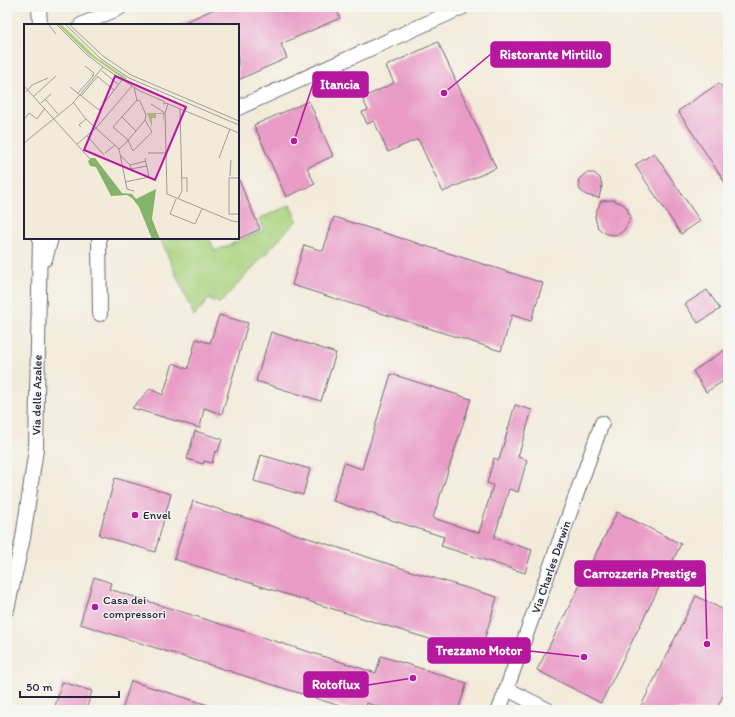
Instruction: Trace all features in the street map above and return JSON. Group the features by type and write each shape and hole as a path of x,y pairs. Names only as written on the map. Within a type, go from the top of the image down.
{"street":[{"path":"39,7 40,24"},
{"path":"83,24 121,7"},
{"path":"239,108 463,7"},
{"name":"Via delle Azalee","path":"7,609 26,517 36,449 40,239"},
{"name":"Via delle Azalee","path":"40,273 52,239"},
{"path":"99,239 100,314"},
{"name":"Via Charles Darwin","path":"499,710 602,423"},
{"path":"507,689 548,710"}],"green space":[{"path":"290,205 297,220 220,303 209,299 194,316 160,239 209,239 215,251 264,230 259,219"}],"building":[{"path":"219,7 336,7 340,18 281,44 287,58 239,80 239,24 180,24"},
{"path":"438,42 496,168 443,192 418,139 388,152 374,121 367,124 362,112 368,110 362,98 394,83 386,66"},
{"path":"719,83 728,97 728,187 678,111"},
{"path":"309,101 333,156 307,168 315,184 286,197 254,125"},
{"path":"654,153 700,221 681,234 635,165"},
{"path":"586,173 594,173 600,178 602,185 599,198 586,195 580,190 578,182 579,179"},
{"path":"239,180 260,229 239,239"},
{"path":"613,200 623,204 627,208 630,219 624,230 619,234 613,235 607,234 598,228 595,217 601,201"},
{"path":"334,217 543,283 531,321 512,315 501,351 292,285 304,245 323,251"},
{"path":"707,290 720,309 698,323 685,304"},
{"path":"219,315 248,323 222,414 204,408 200,428 132,408 150,389 163,395 173,363 188,369 196,339 210,343"},
{"path":"271,332 336,353 321,401 256,381"},
{"path":"728,348 728,378 706,392 693,371"},
{"path":"391,374 471,399 433,518 479,533 493,485 487,483 494,458 499,460 515,405 532,410 518,457 527,460 518,492 509,489 494,538 532,550 525,573 441,546 444,537 333,501 344,463 362,469"},
{"path":"195,431 222,439 218,452 215,451 212,463 204,461 203,464 187,459"},
{"path":"261,455 310,469 303,495 254,481"},
{"name":"Envel","path":"115,478 171,494 155,552 99,535"},
{"path":"193,501 417,573 497,597 480,654 174,559"},
{"path":"617,512 681,544 601,703 537,670"},
{"path":"94,577 111,583 109,589 376,673 381,656 467,683 458,710 387,710 367,703 364,710 353,710 80,624"},
{"path":"696,596 728,612 728,686 716,710 639,710"},
{"path":"131,681 218,708 217,710 122,710"},
{"path":"62,682 92,691 86,710 54,710"}],"place":[{"name":"Ristorante Mirtillo","path":"444,93"},
{"name":"Itancia","path":"294,141"},
{"name":"Envel","path":"135,515"},
{"name":"Casa dei compressori","path":"95,607"},
{"name":"Carrozzeria Prestige","path":"707,644"},
{"name":"Trezzano Motor","path":"584,657"},
{"name":"Rotoflux","path":"413,678"}]}
